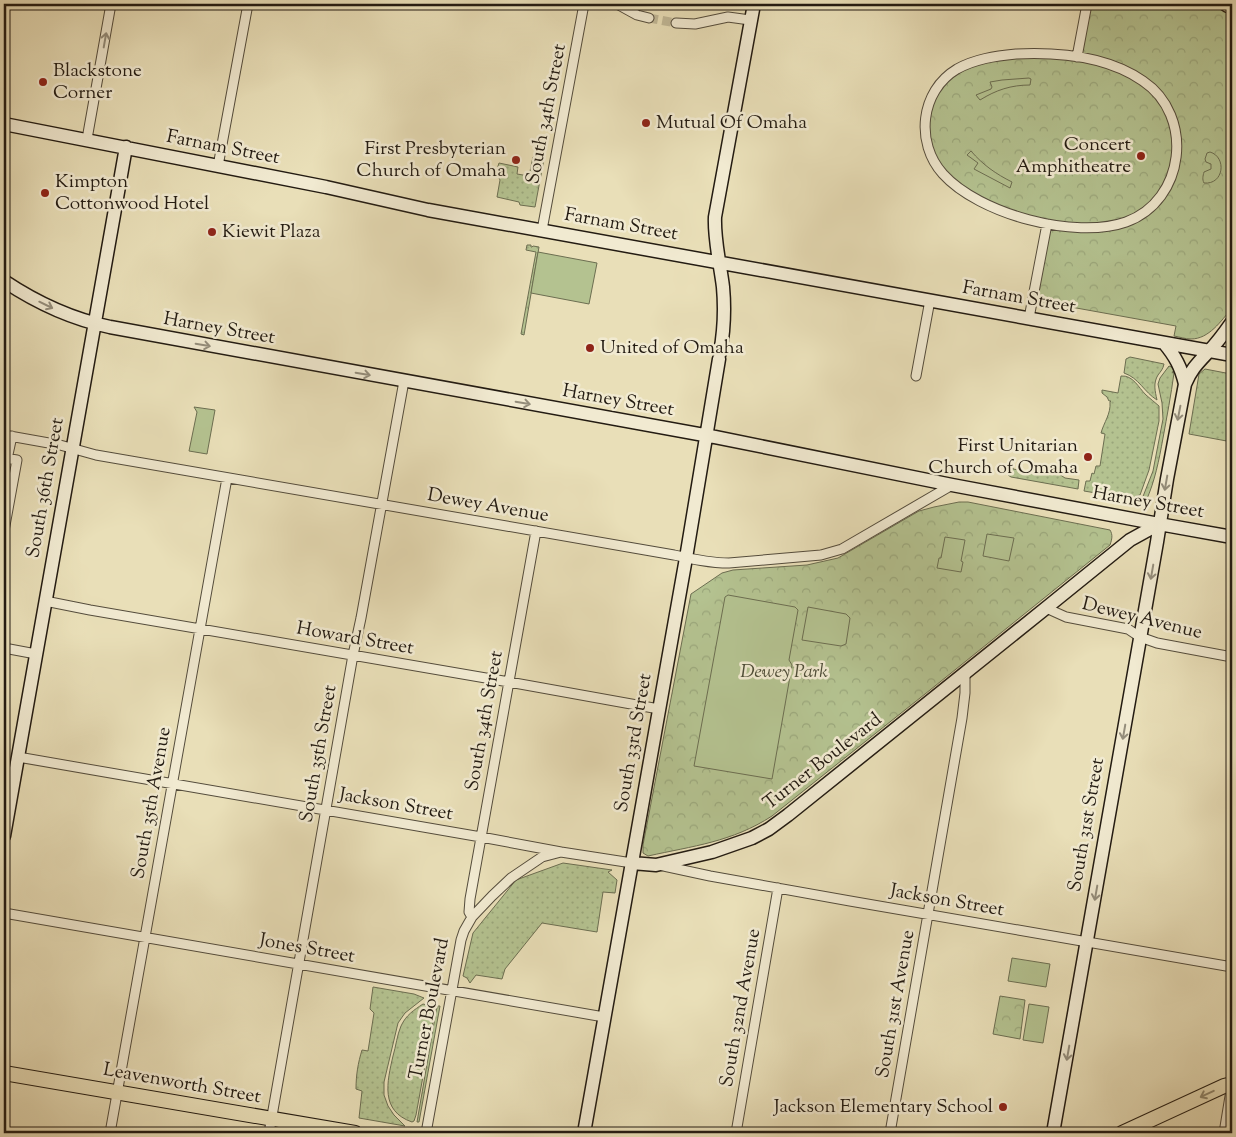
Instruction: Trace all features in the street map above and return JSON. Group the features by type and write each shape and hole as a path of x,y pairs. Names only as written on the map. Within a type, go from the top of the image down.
{"highway":[{"path":"1227,4 1232,6"}],"main road":[{"name":"Leavenworth Street","path":"4,1073 355,1133"},
{"path":"1122,1133 1232,1084"}],"street":[{"path":"87,139 111,4"},
{"path":"218,166 248,4"},
{"name":"South 34th Street","path":"542,230 584,4"},
{"path":"616,4 634,14 649,18"},
{"name":"South 33rd Street","path":"584,1133 686,558 719,356 724,301 715,226 716,207 754,4"},
{"path":"1077,57 1087,4"},
{"path":"676,23 695,24 728,17 750,20"},
{"path":"1022,54 1057,54 1077,57 1106,64 1129,73 1149,85 1168,108 1175,127 1177,146 1175,164 1169,182 1158,199 1144,212 1114,226 1094,228 1047,224 1000,210 970,195 950,181 939,169 930,153 925,134 926,116 932,96 951,73 973,62 991,57 1022,54"},
{"name":"Farnam Street","path":"4,124 331,188 428,210 1232,354"},
{"name":"South 36th Street","path":"4,836 126,147"},
{"path":"1029,318 1047,224"},
{"name":"Harney Street","path":"4,281 29,297 55,310 95,324 705,436 952,485 1232,537"},
{"path":"917,372 930,300"},
{"path":"1159,524 1185,384 1190,371 1210,350 1232,322"},
{"path":"1164,343 1177,360 1182,370 1185,384"},
{"name":"South 35th Street","path":"269,1133 353,655 404,381"},
{"path":"4,531 17,460 6,458 8,436"},
{"name":"Dewey Avenue","path":"8,436 60,445 96,455 700,561 729,563 832,553 850,545 952,485"},
{"name":"South 35th Avenue","path":"110,1133 227,478"},
{"name":"Turner Boulevard","path":"426,1133 464,931 472,916 511,878 542,858 561,852 632,864 656,865 712,852 743,842 764,832 788,815 1130,540 1159,524"},
{"name":"South 31st Street","path":"1053,1133 1088,942 1159,524"},
{"name":"South 34th Street","path":"472,916 469,912 470,899 536,531"},
{"name":"Howard Street","path":"45,601 659,709"},
{"name":"Dewey Avenue","path":"1046,608 1066,617 1128,629 1140,637 1157,644 1232,656"},
{"path":"4,648 36,654"},
{"name":"South 31st Avenue","path":"890,1133 962,718 965,673"},
{"name":"Jackson Street","path":"18,757 561,852"},
{"name":"Jackson Street","path":"656,865 928,915 1232,967"},
{"name":"South 32nd Avenue","path":"736,1133 778,888"},
{"name":"Jones Street","path":"4,913 604,1017"},
{"path":"1224,1133 1232,1084"}],"green space":[{"path":"1087,4 1196,4 1232,11 1232,308 1219,324 1203,336 1189,339 1174,336 1176,326 1032,300 1047,224 981,201 935,163 926,116 948,76 986,58 1077,57"},
{"path":"1031,79 1030,85 1004,89 980,100 976,95 991,89 990,82"},
{"path":"971,151 990,169 1012,182 1010,188 974,169 978,163 967,155"},
{"path":"1210,152 1219,159 1221,170 1216,180 1204,183 1204,172 1211,169 1211,164 1206,162 1205,159 1207,153"},
{"path":"533,157 544,159 535,207 520,205 519,202 497,197 500,180 496,172 499,163 518,167 517,174 529,176"},
{"path":"527,245 539,247 524,335 521,334 536,252 526,250"},
{"path":"538,252 597,263 589,304 531,293"},
{"path":"1130,357 1164,364 1155,381 1157,400 1134,378 1124,373 1126,359"},
{"path":"1169,366 1174,368 1170,397 1158,462 1146,501 1142,499 1153,471 1163,419 1158,384"},
{"path":"1205,369 1231,374 1232,442 1189,434 1199,374"},
{"path":"1121,376 1132,379 1159,406 1159,421 1149,470 1140,495 1132,499 1084,491 1086,481 1090,481 1096,466 1100,466 1105,434 1101,433 1111,401 1102,393 1102,390 1118,393"},
{"path":"194,407 215,410 207,454 189,451 197,412"},
{"path":"1010,460 1014,462 1013,469 1042,474 1044,466 1051,467 1065,478 1079,480 1078,489 1011,477 1008,475"},
{"name":"Dewey Park","path":"959,502 968,502 1110,530 1112,535 1110,545 772,816 742,832 712,842 648,856 643,853 691,594 722,573 733,570 807,565 838,558 919,511"},
{"path":"987,534 1014,538 1009,561 983,556"},
{"path":"945,537 965,540 961,572 937,568"},
{"path":"728,595 795,607 798,610 789,660 792,665 772,779 694,766 725,597"},
{"path":"808,607 846,614 850,618 846,644 841,646 802,640"},
{"path":"563,863 612,870 608,872 617,880 615,893 603,892 597,932 542,923 505,969 502,979 476,975 470,983 463,976 473,933 516,880"},
{"path":"1012,958 1050,964 1046,987 1008,981"},
{"path":"373,987 414,994 424,998 405,1013 398,1023 384,1082 384,1095 388,1106 405,1126 359,1118 362,1091 356,1089 358,1064 362,1050 368,1051 374,1013 370,1009"},
{"path":"1000,996 1025,1000 1020,1039 993,1034"},
{"path":"423,1004 434,1007 435,1010 416,1115 412,1122 395,1111 390,1103 388,1085 401,1026 413,1011"},
{"path":"1029,1004 1049,1007 1043,1043 1023,1040"},
{"path":"437,1006 440,1006 419,1122 417,1122"}],"tunnel":[{"path":"649,18 676,23"}],"place":[{"name":"Blackstone Corner","path":"43,82"},
{"name":"Mutual Of Omaha","path":"646,123"},
{"name":"Concert Amphitheatre","path":"1141,156"},
{"name":"First Presbyterian Church of Omaha","path":"516,160"},
{"name":"Kimpton Cottonwood Hotel","path":"45,193"},
{"name":"Kiewit Plaza","path":"212,232"},
{"name":"United of Omaha","path":"590,348"},
{"name":"First Unitarian Church of Omaha","path":"1088,457"},
{"name":"Jackson Elementary School","path":"1003,1107"}]}
